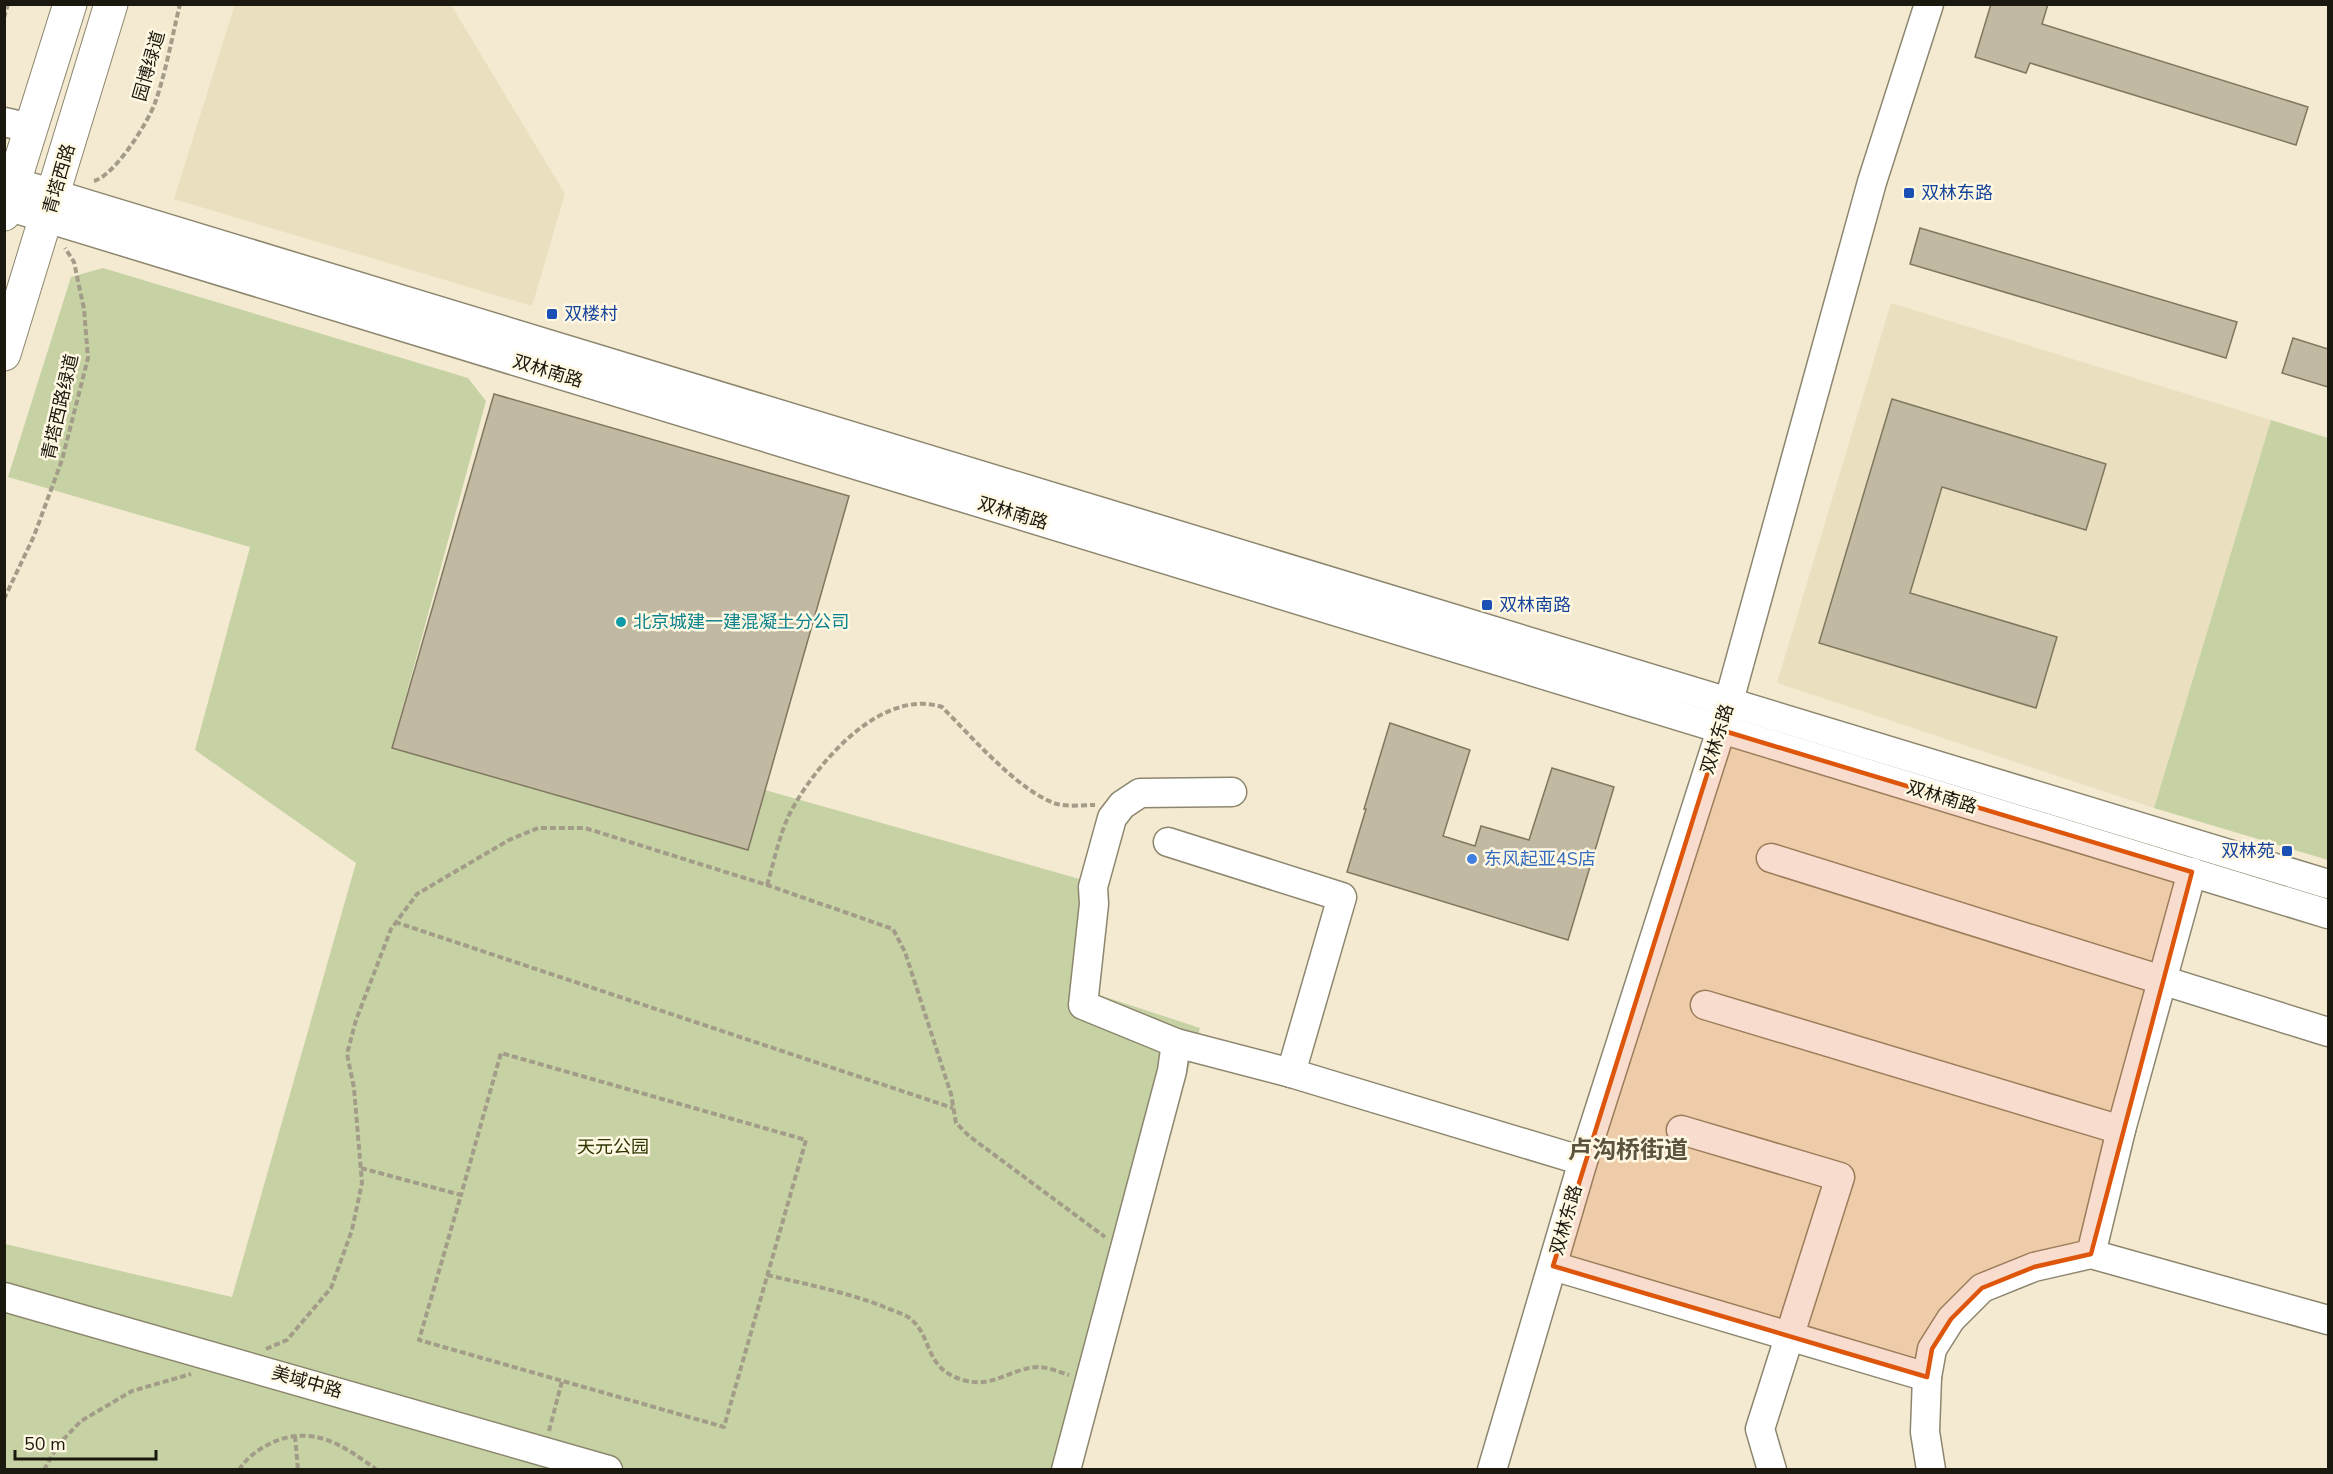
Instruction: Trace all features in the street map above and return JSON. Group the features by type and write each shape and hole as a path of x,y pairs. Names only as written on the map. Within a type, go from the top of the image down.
{"main road":[{"path":"9,201 18,125 70,4"},
{"name":"青塔西路","path":"4,354 111,4"}],"street":[{"name":"双林东路","path":"1492,1470 1583,1161 1725,716 1872,182 1929,4"},
{"name":"双林南路","path":"9,201 51,206 1725,716 2328,884"},
{"name":"双林南路","path":"1725,716 2192,872 2328,914"},
{"path":"1232,792 1140,793 1122,805 1112,818 1093,887 1094,904 1083,1005 1176,1042 1290,1073 1583,1161"},
{"path":"1168,843 1342,897 1290,1073"},
{"path":"1771,858 2328,1032"},
{"path":"2091,1254 2121,1130 2192,872"},
{"path":"1705,1005 2121,1130"},
{"path":"1066,1470 1172,1071 1176,1042"},
{"path":"1681,1130 1840,1177 1760,1429 1772,1470"},
{"path":"1931,1470 1925,1432 1927,1377 1932,1349 1951,1319 1982,1288 2034,1268 2091,1254 2328,1320"},
{"path":"1553,1266 1927,1377"},
{"name":"美域中路","path":"4,1297 608,1470"}],"path":[{"path":"4,18 8,4"},
{"name":"园博绿道","path":"92,182 102,179 126,154 154,104 180,4"},
{"name":"青塔西路绿道","path":"4,599 34,536 62,460 88,358 84,309 74,262 51,206"},
{"path":"766,885 788,818 806,786 843,743 878,717 911,704 929,703 942,707 1013,776 1034,792 1058,804 1122,805"},
{"path":"236,1362 287,1340 331,1288 352,1230 362,1183 354,1088 347,1054 356,1020 391,929 417,894 509,840 538,828 585,828 766,885 893,929 905,952 951,1094 956,1123 969,1136 1124,1252"},
{"path":"395,922 953,1108"},
{"path":"501,1053 806,1140 767,1275 724,1427 419,1340 501,1053"},
{"path":"361,1168 461,1195"},
{"path":"767,1275 864,1299 909,1318 926,1341 929,1353 938,1366 948,1374 964,1380 980,1384 1037,1367 1055,1370 1089,1383"},
{"path":"44,1470 58,1445 81,1421 132,1391 195,1373"},
{"path":"544,1451 562,1381"},
{"path":"239,1470 258,1449 287,1436 311,1435 336,1443 377,1470"},
{"path":"295,1436 298,1470"}],"highlighted area":[{"path":"1721,730 2192,872 2091,1254 2034,1267 1982,1288 1951,1319 1932,1349 1927,1377 1553,1266"}],"shaded area":[{"path":"235,4 451,5 565,194 532,306 174,199"},
{"path":"1891,303 2271,420 2154,808 1777,683"}],"green space":[{"name":"天元公园","path":"103,268 468,378 486,401 392,747 765,790 1108,887 1075,987 1200,1028 1075,1469 5,1470 5,1244 232,1297 356,863 195,750 250,547 8,477 71,277"},
{"path":"2271,420 2328,438 2328,860 2154,808"}],"building":[{"path":"1991,4 2048,4 2042,24 2308,107 2296,145 2030,63 2026,73 1975,57"},
{"path":"1920,228 2237,322 2226,358 1910,264"},
{"path":"2293,338 2328,349 2328,387 2282,373"},
{"name":"北京城建一建混凝土分公司","path":"494,394 849,496 748,850 392,748"},
{"path":"1892,399 2106,464 2086,530 1942,487 1910,593 2057,637 2036,708 1819,643"},
{"name":"东风起亚4S店","path":"1390,723 1470,750 1443,836 1475,846 1481,826 1529,840 1552,768 1614,787 1568,940 1347,872"}],"place":[{"name":"双林东路","path":"1909,193"},
{"name":"双楼村","path":"552,314"},
{"name":"双林南路","path":"1487,605"},
{"name":"北京城建一建混凝土分公司","path":"621,622"},
{"name":"双林苑","path":"2287,851"},
{"name":"东风起亚4S店","path":"1472,859"}],"district":[{"name":"卢沟桥街道","path":"1628,1150"}]}
